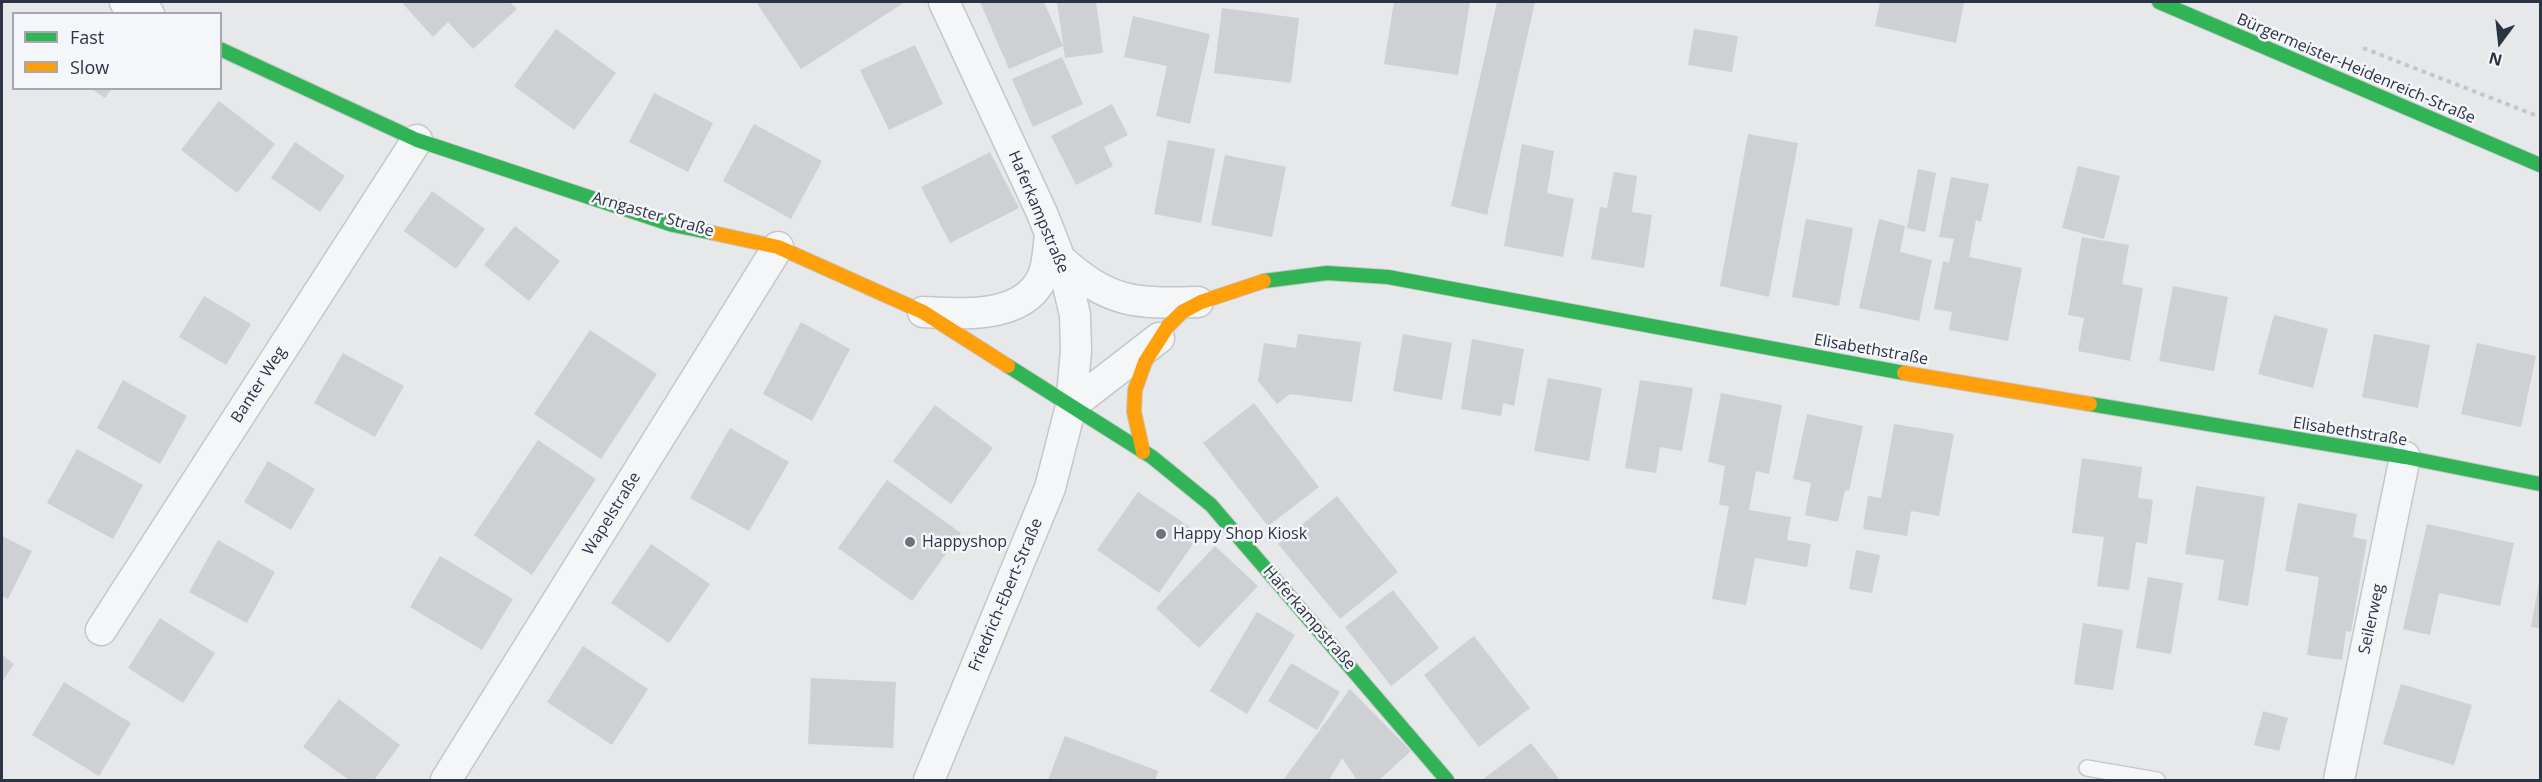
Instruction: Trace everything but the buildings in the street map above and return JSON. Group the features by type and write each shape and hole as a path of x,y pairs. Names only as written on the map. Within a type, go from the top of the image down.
{"street":[{"path":"124,2 145,12"},
{"name":"Haferkampstraße","path":"944,2 1055,246 1075,315 1076,351 1071,406 1143,452 1211,505 1319,628 1447,780"},
{"name":"Bürgermeister-Heidenreich-Straße","path":"2159,2 2266,50 2541,165"},
{"name":"Arngaster Straße","path":"222,50 417,140 673,225 778,247 924,312 1071,406"},
{"name":"Banter Weg","path":"101,630 417,140"},
{"path":"924,312 993,312 1019,301 1035,289 1055,246 1083,280 1125,300 1149,304 1198,302"},
{"name":"Wapelstraße","path":"446,780 778,247"},
{"name":"Elisabethstraße","path":"1143,452 1136,425 1134,398 1146,358 1174,318 1198,302 1250,284 1296,273 1345,272 1388,277 1992,389 2405,457 2541,484"},
{"path":"1071,406 1161,336"},
{"name":"Friedrich-Ebert-Straße","path":"929,780 1050,489 1071,406"},
{"name":"Seilerweg","path":"2339,780 2405,457"}],"lane":[{"path":"2087,768 2157,780"}],"path":[{"path":"2353,44 2541,117"}],"traffic: fast":[{"path":"2159,2 2540,165"},
{"path":"222,50 417,140 673,225 713,233"},
{"path":"1264,281 1327,273 1388,277 1904,373"},
{"path":"1008,366 1152,457 1211,505 1447,780"},
{"path":"2090,404 2405,457 2540,484"}],"traffic: slow":[{"path":"713,233 778,247 923,312 1008,366"},
{"path":"1143,452 1134,412 1135,390 1145,362 1168,326 1182,312 1201,302 1264,281"},
{"path":"1904,373 2090,404"}],"place":[{"name":"Happy Shop Kiosk","path":"1161,534"},
{"name":"Happyshop","path":"910,542"}]}
